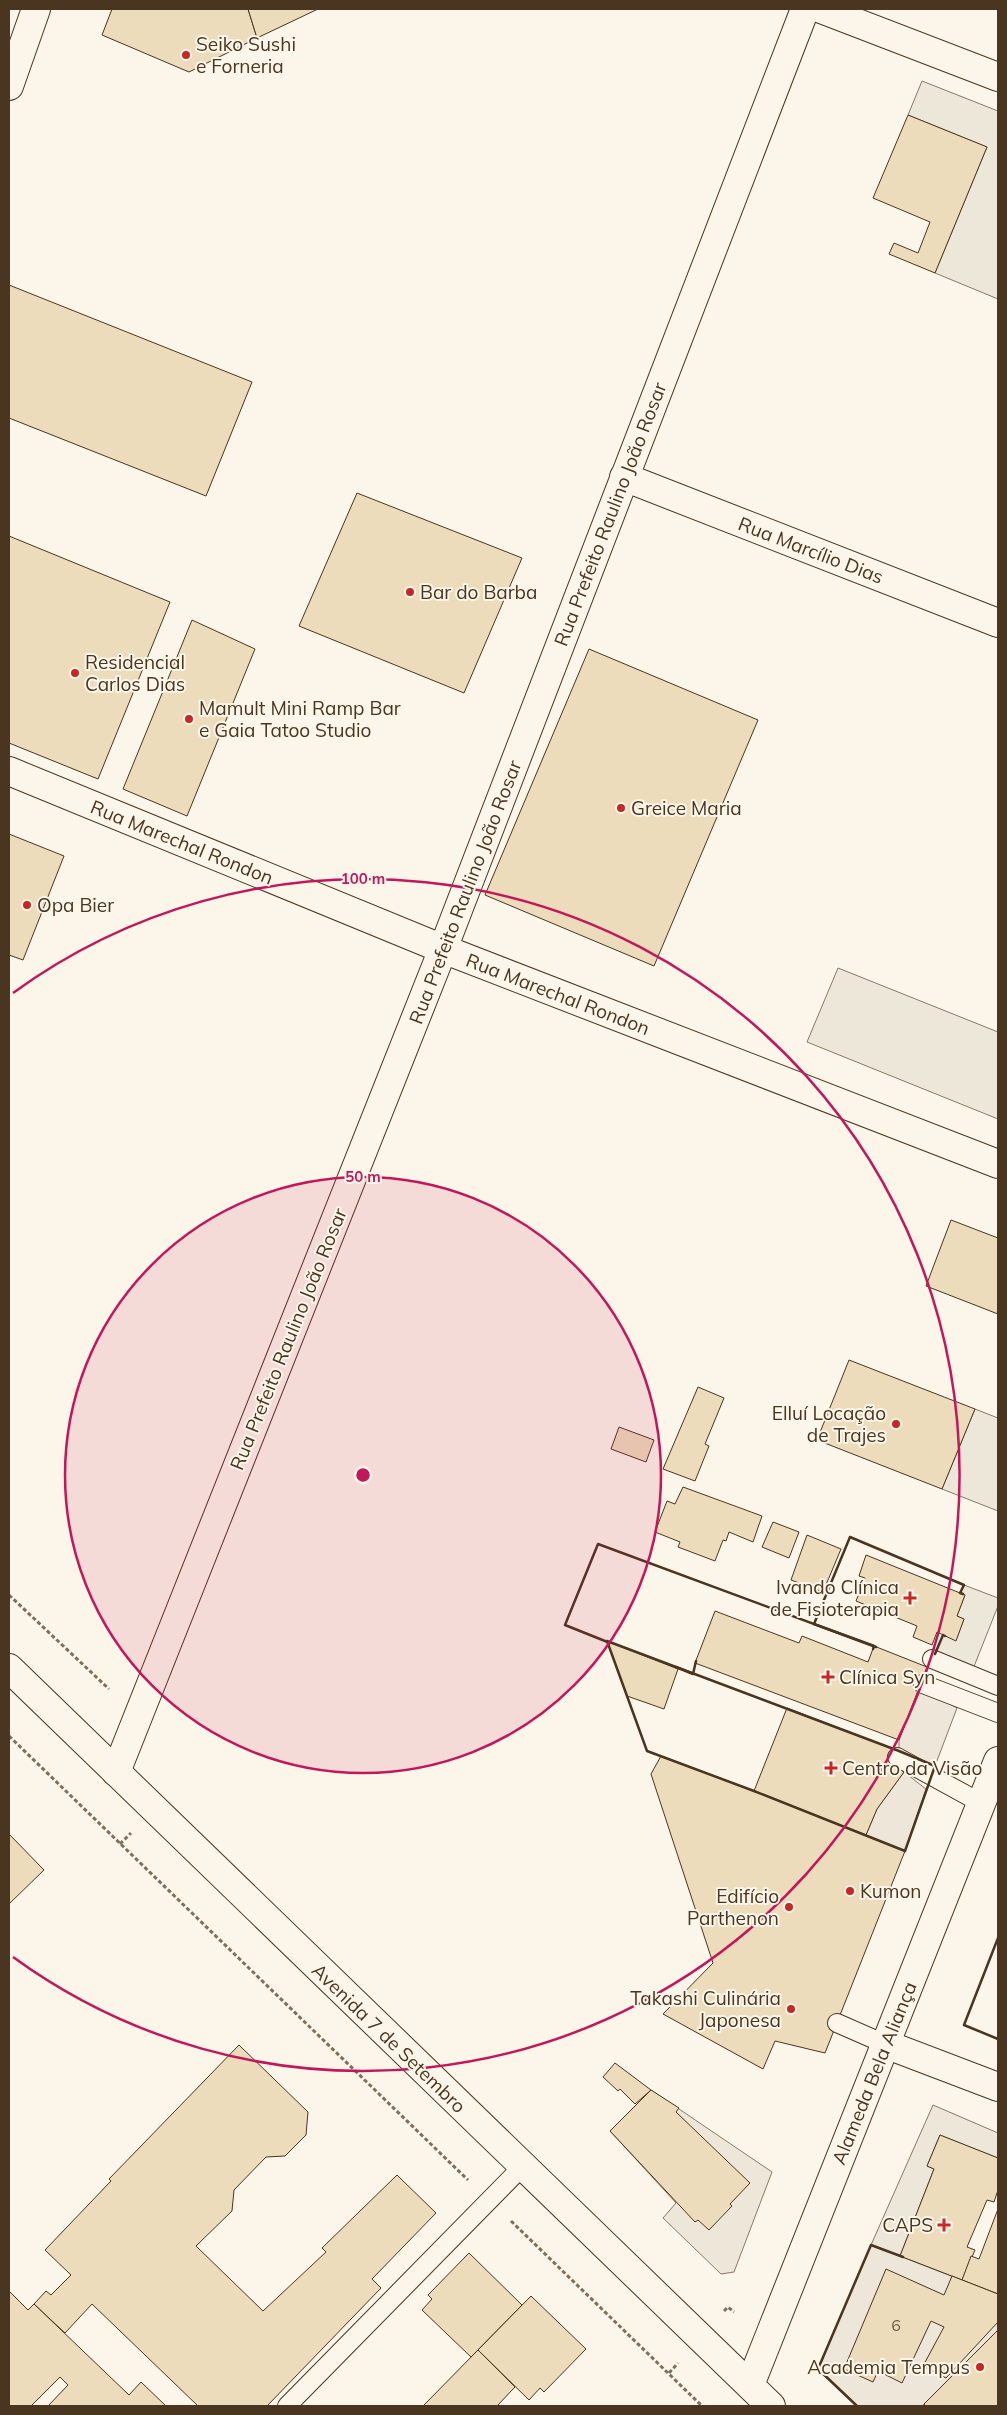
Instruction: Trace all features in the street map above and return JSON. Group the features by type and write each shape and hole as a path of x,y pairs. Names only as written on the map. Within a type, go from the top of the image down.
{"street":[{"path":"9,86 36,9"},
{"name":"Rua Prefeito Raulino João Rosar","path":"116,1772 443,949 805,9"},
{"path":"821,9 998,76"},
{"name":"Rua Marcílio Dias","path":"624,477 998,623"},
{"name":"Rua Marechal Rondon","path":"9,771 443,949 998,1164"},
{"name":"Avenida 7 de Setembro","path":"9,1668 522,2167 771,2406"},
{"name":"Alameda Bela Aliança","path":"750,2385 998,1761"},
{"path":"885,2044 998,2087"}],"lane":[{"path":"932,1659 998,1686"},
{"path":"923,1684 998,1713"},
{"path":"897,1757 981,1803"},
{"path":"837,2023 885,2044"},
{"path":"287,2406 522,2167"}],"path":[{"path":"9,1595 109,1689"},
{"path":"9,1736 702,2406"},
{"path":"728,2307 734,2312"},
{"path":"668,2374 678,2362"}],"shaded area":[{"path":"922,81 998,111 998,299 935,273 987,147 908,115"},
{"path":"838,968 998,1032 998,1119 807,1042"},
{"path":"975,1409 998,1418 998,1511 942,1489"},
{"path":"964,1585 998,1598 998,1606 973,1669 935,1653 943,1635 956,1640 964,1619 957,1616 965,1595 960,1593"},
{"path":"919,1687 957,1708 935,1766 899,1751 899,1740"},
{"path":"904,1772 926,1789 905,1851 866,1835 877,1809"},
{"path":"651,2090 772,2172 734,2272 721,2274 663,2218 676,2203 610,2131"},
{"path":"933,2105 998,2133 998,2158 940,2135 927,2166 934,2169 900,2256 871,2245"},
{"path":"871,2245 998,2294 998,2330 922,2406 857,2406 818,2369"}],"building":[{"name":"Seiko Sushi e Forneria","path":"112,9 248,9 257,38 189,72 102,35"},
{"path":"248,9 318,9 257,38"},
{"path":"908,115 987,147 935,273 889,254 894,243 918,253 930,222 873,198"},
{"path":"9,285 252,382 206,496 9,418"},
{"name":"Bar do Barba","path":"357,493 522,558 464,693 299,626"},
{"name":"Residencial Carlos Dias","path":"9,536 170,602 98,779 9,743"},
{"name":"Mamult Mini Ramp Bar e Gaia Tatoo Studio","path":"192,620 255,649 187,816 123,789"},
{"name":"Greice Maria","path":"589,649 758,720 654,966 485,895"},
{"name":"Opa Bier","path":"9,834 64,856 23,960 9,955"},
{"path":"951,1220 998,1238 998,1314 926,1286"},
{"name":"Elluí Locação de Trajes","path":"849,1360 975,1409 942,1489 817,1440"},
{"path":"698,1387 724,1398 705,1444 709,1446 695,1481 663,1469"},
{"path":"619,1427 654,1440 646,1462 611,1449"},
{"path":"683,1487 762,1516 753,1542 729,1532 726,1541 723,1540 715,1561 678,1547 680,1542 655,1532 667,1501 675,1504"},
{"path":"773,1522 799,1532 789,1558 762,1547"},
{"path":"807,1535 841,1549 823,1592 791,1580"},
{"name":"Ivando Clínica de Fisioterapia","path":"866,1555 965,1595 957,1616 964,1619 956,1641 937,1632 932,1645 913,1637 917,1626 856,1601 865,1578 859,1576"},
{"name":"Clínica Syn","path":"715,1611 799,1643 802,1636 868,1662 874,1646 927,1667 899,1740 695,1663"},
{"path":"607,1641 678,1669 664,1709 627,1696"},
{"name":"Centro da Visão","path":"787,1708 899,1751 893,1765 904,1772 877,1809 866,1835 754,1791"},
{"name":"Edifício Parthenon","path":"661,1756 905,1851 825,2053 775,2041 763,2069 663,2014 713,1963 651,1774"},
{"path":"9,1834 44,1870 9,1904"},
{"path":"239,2045 308,2112 306,2135 285,2156 266,2157 234,2190 232,2211 196,2246 263,2311 326,2252 322,2248 397,2175 436,2213 372,2279 381,2288 267,2406 198,2406 92,2304 65,2333 34,2304 46,2291 51,2295 71,2275 45,2250 111,2181 109,2179"},
{"path":"615,2063 651,2090 635,2104 620,2089 618,2091 603,2077"},
{"path":"651,2090 679,2108 676,2112 750,2183 730,2204 732,2206 709,2230 698,2220 695,2222 610,2131"},
{"name":"CAPS","path":"940,2135 998,2158 998,2190 994,2202 987,2200 967,2247 975,2250 962,2280 900,2256 934,2169 927,2166"},
{"path":"998,2209 998,2294 962,2280 971,2256 979,2259"},
{"path":"469,2253 522,2305 471,2357 422,2310 432,2299 428,2295"},
{"path":"886,2269 944,2295 952,2276 998,2294 998,2322 946,2378 923,2366 944,2327 931,2321 902,2383 878,2371 873,2382 844,2369"},
{"path":"9,2291 28,2310 34,2304 129,2395 141,2382 166,2406 48,2406 68,2385 60,2377 31,2406 9,2406"},
{"path":"531,2296 586,2349 544,2392 540,2388 529,2400 478,2350"},
{"name":"Academia Tempus","path":"998,2330 998,2406 926,2406 924,2404"},
{"path":"478,2350 515,2387 497,2406 423,2406"}],"wall":[{"path":"814,1624 850,1537 964,1585 960,1593 963,1594"},
{"path":"610,1643 565,1625 598,1544 876,1647"},
{"path":"814,1624 874,1646 873,1649"},
{"path":"935,1654 943,1635 945,1636"},
{"path":"607,1641 935,1766 905,1851 647,1751 607,1641"},
{"path":"676,1667 693,1674 696,1661"},
{"path":"998,1938 964,2025 998,2039"},
{"path":"857,2406 818,2369 871,2245 903,2257"}],"place":[{"name":"Seiko Sushi e Forneria","path":"186,55"},
{"name":"Bar do Barba","path":"410,592"},
{"name":"Residencial Carlos Dias","path":"75,673"},
{"name":"Mamult Mini Ramp Bar e Gaia Tatoo Studio","path":"189,719"},
{"name":"Greice Maria","path":"621,808"},
{"name":"Opa Bier","path":"27,905"},
{"name":"Elluí Locação de Trajes","path":"896,1424"},
{"name":"Ivando Clínica de Fisioterapia","path":"910,1598"},
{"name":"Clínica Syn","path":"828,1677"},
{"name":"Centro da Visão","path":"831,1768"},
{"name":"Kumon","path":"850,1891"},
{"name":"Edifício Parthenon","path":"789,1907"},
{"name":"Takashi Culinária Japonesa","path":"791,2009"},
{"name":"CAPS","path":"944,2225"},
{"name":"Academia Tempus","path":"980,2367"}]}
